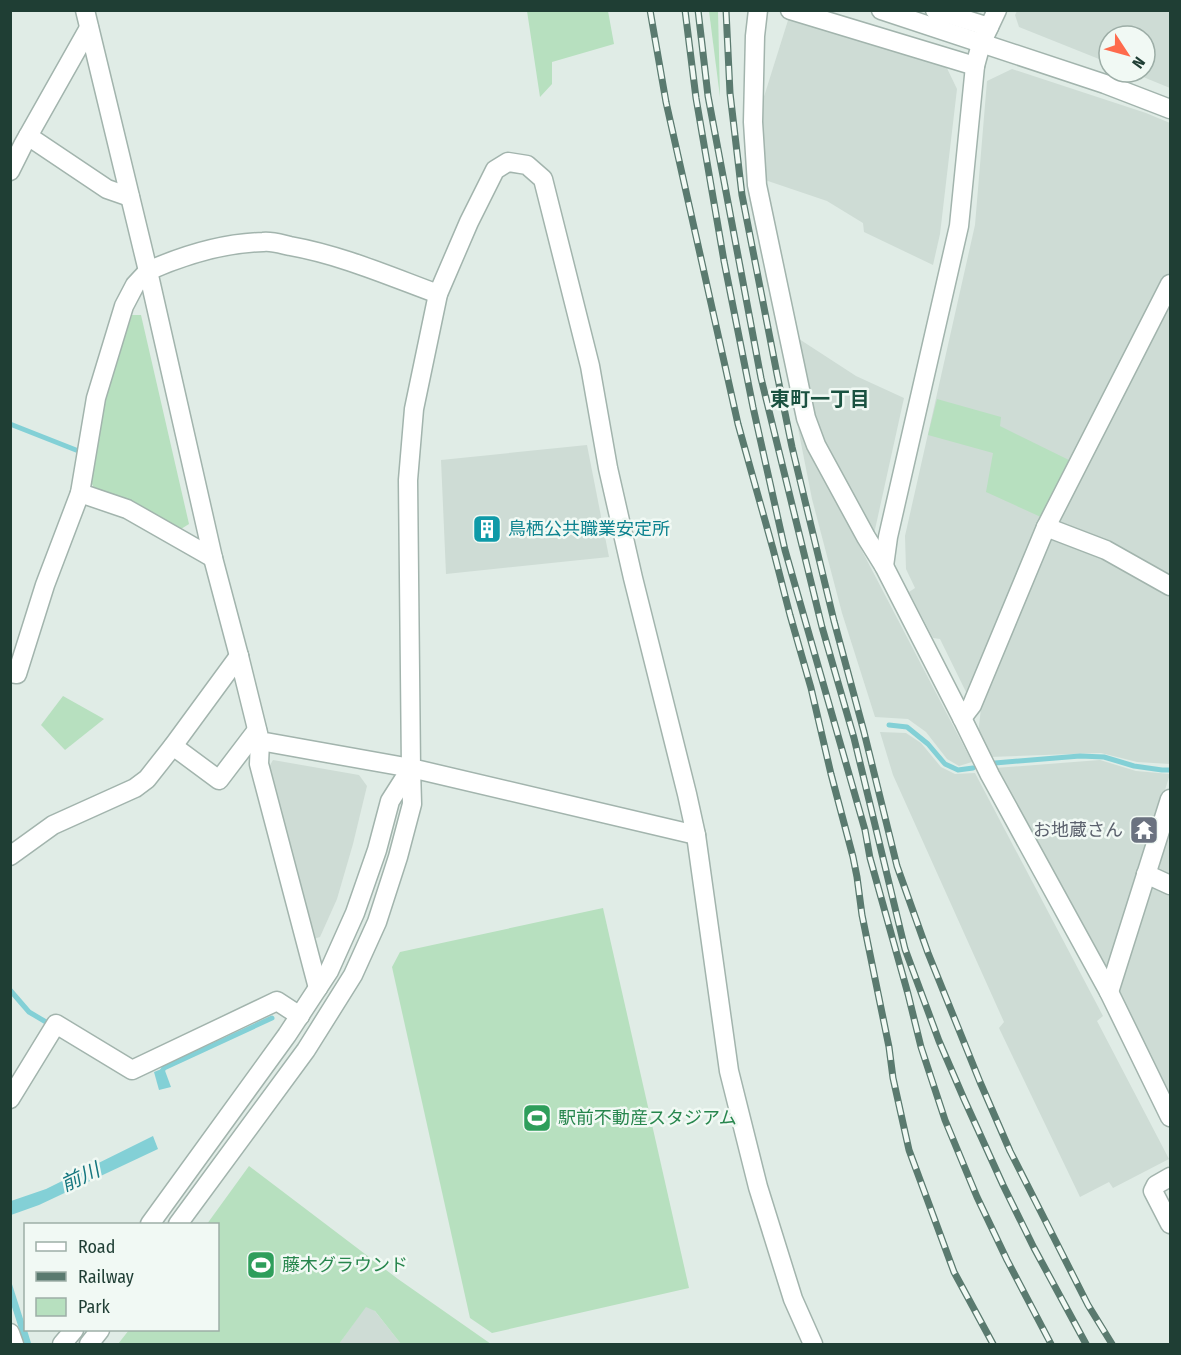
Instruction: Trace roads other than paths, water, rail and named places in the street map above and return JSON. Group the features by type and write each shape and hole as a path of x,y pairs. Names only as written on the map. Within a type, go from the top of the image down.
{"street":[{"path":"758,10 755,36 753,122 757,185 806,418 816,445 884,566 990,775 1108,992 1170,1117"},
{"path":"790,10 975,66"},
{"path":"880,10 1105,84 1170,109"},
{"path":"884,566 888,537 959,226 975,66 981,44 993,19 934,10"},
{"path":"10,171 20,139 87,19"},
{"path":"87,19 148,271 213,558 259,735 259,764 318,988"},
{"path":"20,139 107,189 130,197"},
{"path":"179,1223 306,1050 353,975 377,922 412,804 408,480 414,409 438,294 470,222 495,170 508,162 527,165 543,179 549,201 590,366 615,501 687,794 696,835 729,1071 758,1187 793,1299 813,1344"},
{"path":"10,673 16,674 45,585 80,493 96,398 124,306 135,285 148,271 175,259 224,246 265,241 336,256 438,294"},
{"path":"962,718 972,705 1046,526 1170,284"},
{"path":"80,493 127,509 213,558"},
{"path":"1046,526 1106,550 1170,586"},
{"path":"10,856 53,825 135,788 147,779 239,656"},
{"path":"259,735 696,835"},
{"path":"173,746 219,780 259,735"},
{"path":"151,1223 300,1016 329,971 355,913 377,850 390,801 411,768"},
{"path":"1108,992 1146,874 1167,823 1170,799"},
{"path":"1146,874 1170,885"},
{"path":"10,1099 56,1024 132,1070 277,1000 300,1016"},
{"path":"1170,1177 1156,1185 1153,1191 1170,1224"},
{"path":"62,1344 72,1331"},
{"path":"89,1344 99,1331"},
{"path":"10,1333 14,1344"}],"water":[{"path":"164,1068 171,1087 159,1090 154,1072"},
{"name":"前川","path":"153,1136 158,1149 39,1205 11,1215 11,1201 46,1189"},
{"path":"11,1281 24,1322 24,1331 27,1331 31,1343 24,1344 11,1304"}],"waterway":[{"path":"10,424 76,450"},
{"path":"889,725 907,727 928,744 945,764 958,770 973,768"},
{"path":"995,763 1080,756 1104,757 1134,766 1170,770"},
{"path":"10,990 29,1012 46,1022"},
{"path":"161,1073 164,1068 272,1018"}],"railway":[{"path":"650,10 666,102 738,424 811,688 853,857 893,1078 909,1150 954,1272 993,1344"},
{"path":"685,10 696,98 724,261 785,550 865,830 870,858 921,1047 945,1120 977,1197 1051,1344"},
{"path":"698,10 708,96 761,378 822,627 854,738 905,949 939,1041 1003,1185 1086,1344"},
{"path":"726,10 730,93 742,195 777,374 834,621 897,866 928,953 1010,1151 1088,1305 1112,1344"}],"place":[{"name":"鳥栖公共職業安定所","path":"487,529"},
{"name":"お地蔵さん","path":"1144,830"},
{"name":"駅前不動産スタジアム","path":"537,1118"},
{"name":"藤木グラウンド","path":"261,1265"}],"district":[{"name":"東町一丁目","path":"820,399"}]}
